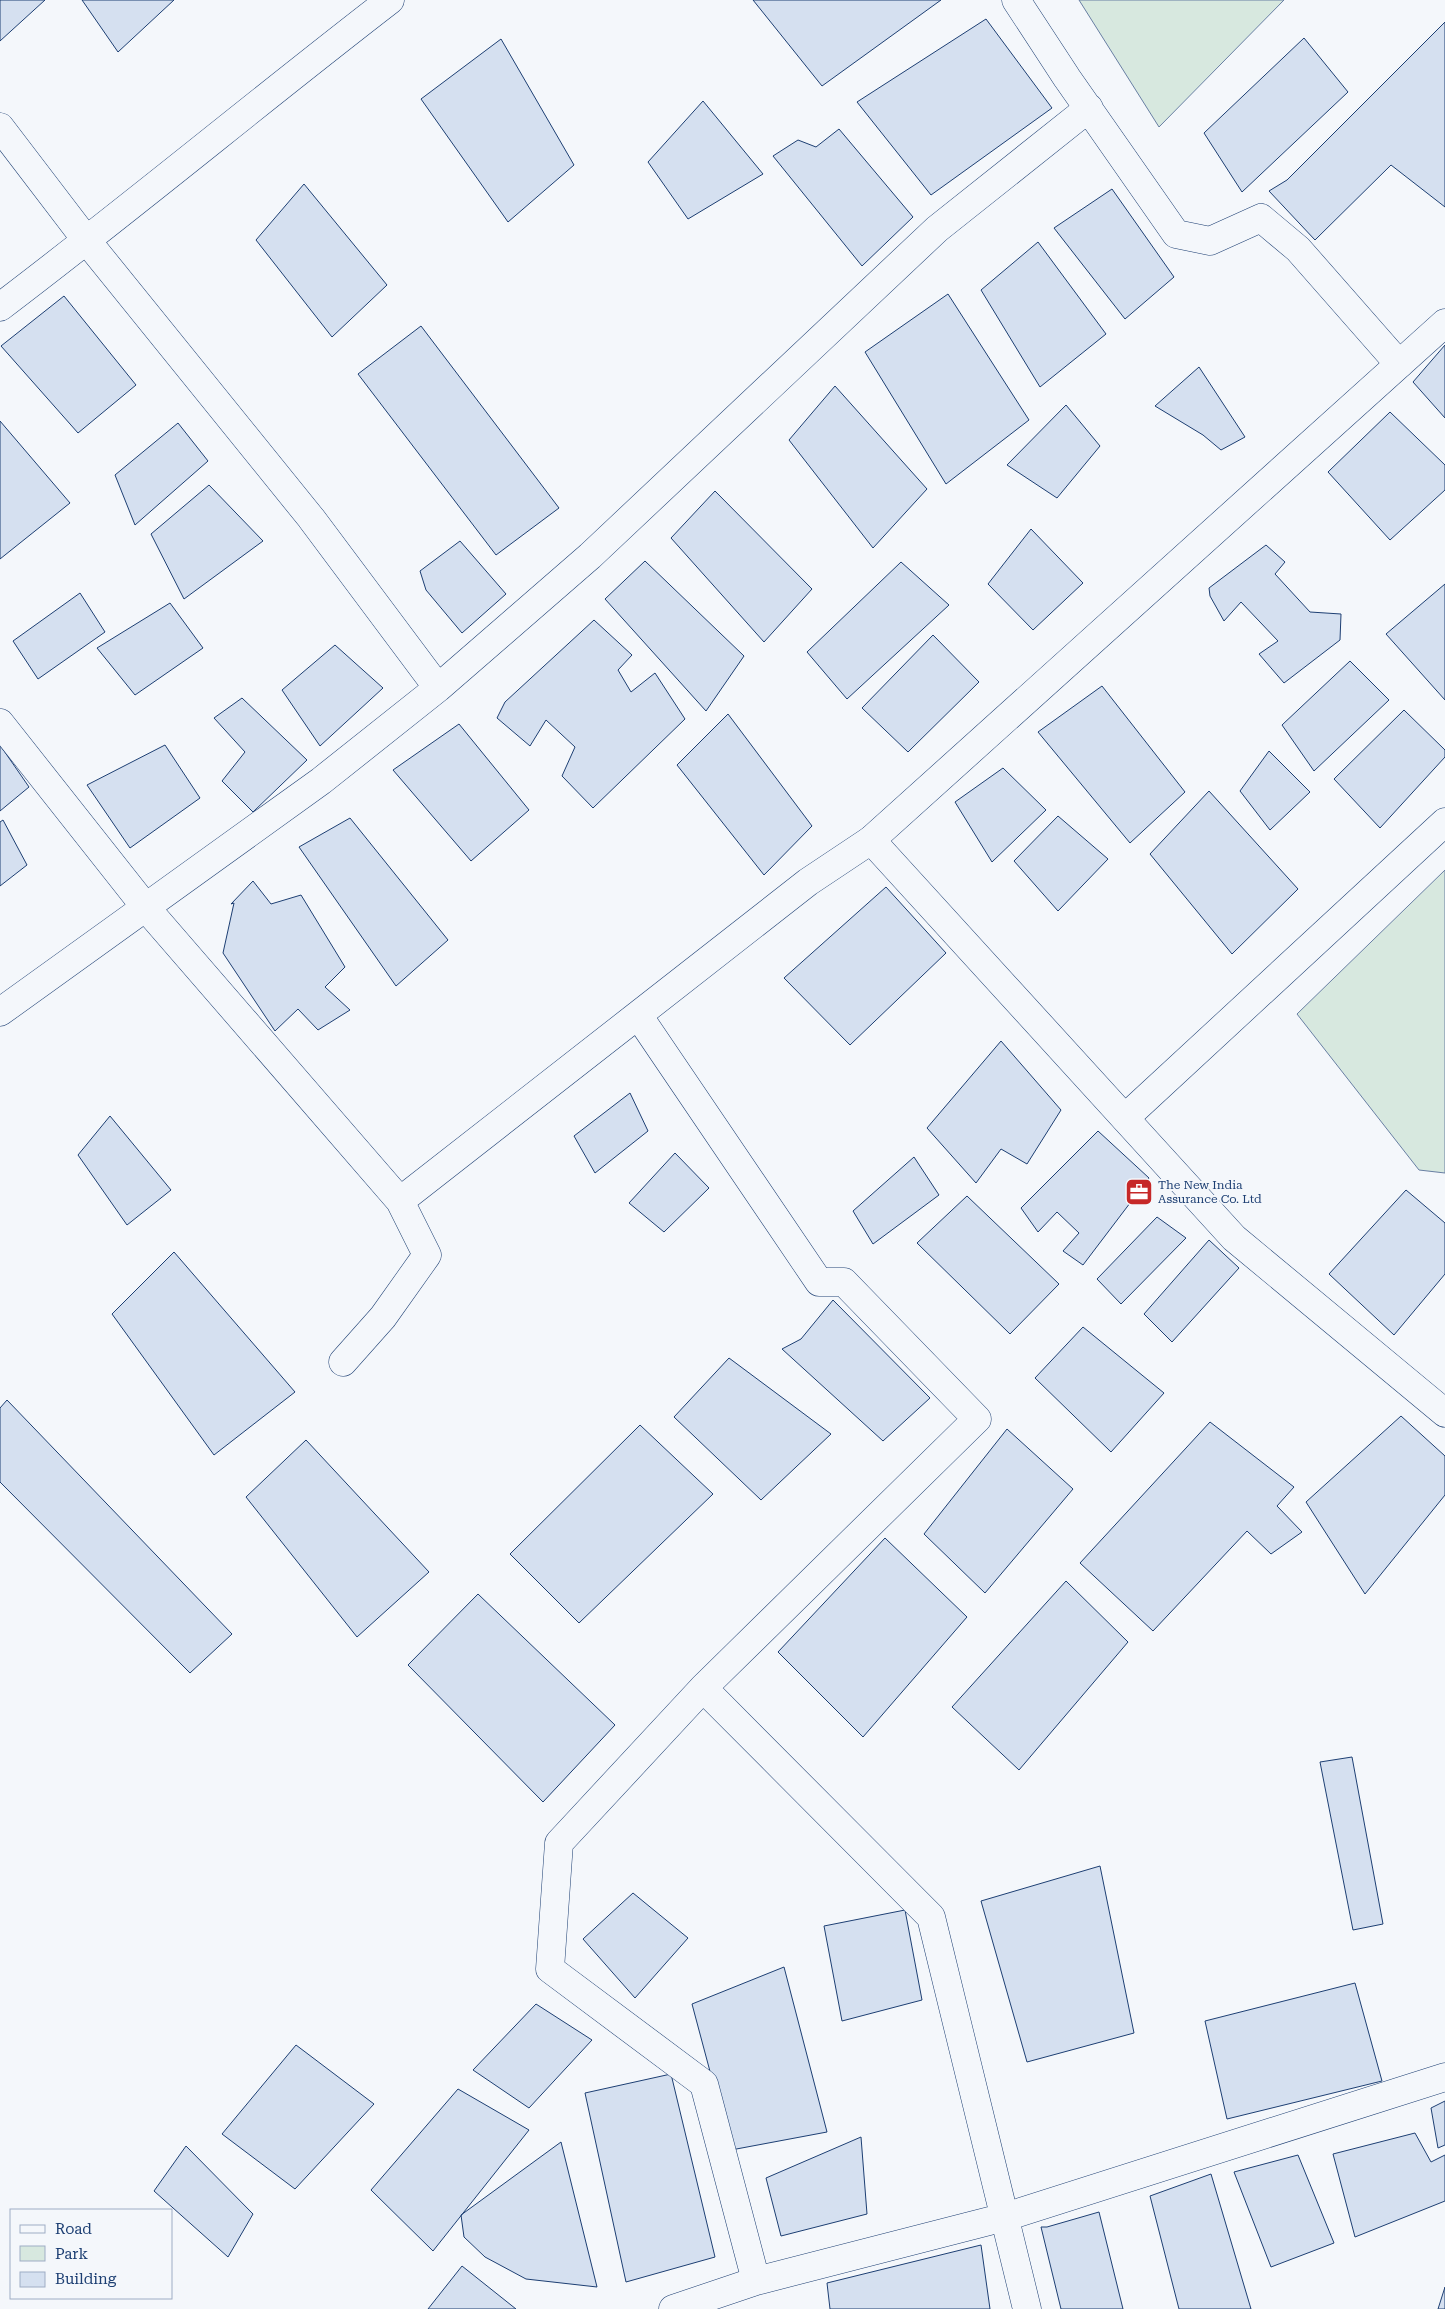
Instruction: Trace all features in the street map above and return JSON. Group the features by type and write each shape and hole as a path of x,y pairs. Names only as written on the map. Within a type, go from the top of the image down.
{"street":[{"path":"0,307 137,202 260,99 390,0"},
{"path":"1016,0 1176,234 1210,241 1261,218 1298,249 1400,364"},
{"path":"0,1012 321,781 438,688 590,556 938,229 1089,108"},
{"path":"0,127 86,241 311,518 438,688"},
{"path":"400,1201 808,882 871,840 1445,323"},
{"path":"0,723 147,908 400,1201 427,1255 383,1317 343,1362"},
{"path":"1125,1118 1445,822"},
{"path":"871,840 1234,1238 1445,1413"},
{"path":"638,1015 819,1282 844,1282 977,1419 703,1688 558,1843 550,1969 704,2084 756,2281"},
{"path":"703,1688 931,1917 1026,2309"},
{"path":"673,2309 756,2281 1005,2217 1445,2077"}],"green space":[{"path":"1079,0 1284,0 1159,127"},
{"path":"1445,870 1445,1173 1419,1170 1297,1014"}],"building":[{"path":"0,0 45,0 0,41"},
{"path":"82,0 174,0 118,52"},
{"path":"753,0 941,0 822,86"},
{"path":"986,19 1052,108 931,195 857,102"},
{"path":"1445,22 1445,207 1391,165 1315,240 1269,191 1287,180"},
{"path":"1304,38 1348,92 1242,192 1204,133"},
{"path":"501,39 574,165 508,222 421,99"},
{"path":"703,101 763,174 688,219 648,162"},
{"path":"839,129 913,217 862,266 773,156 798,140 816,147"},
{"path":"304,184 387,285 332,337 256,240"},
{"path":"1112,189 1174,277 1125,319 1054,228"},
{"path":"1038,242 1106,334 1040,387 981,290"},
{"path":"948,294 1029,420 946,484 865,352"},
{"path":"64,296 136,385 78,433 1,346"},
{"path":"421,326 559,508 496,555 358,374"},
{"path":"1445,345 1445,418 1413,382"},
{"path":"1199,367 1245,437 1221,450 1203,435 1155,406"},
{"path":"835,386 927,489 873,548 789,440"},
{"path":"1066,405 1100,446 1057,498 1007,465"},
{"path":"1390,412 1445,465 1445,490 1390,540 1328,472"},
{"path":"0,421 70,503 0,559"},
{"path":"178,423 208,461 135,525 115,475"},
{"path":"209,485 263,541 184,599 151,534"},
{"path":"715,491 812,589 764,642 671,538"},
{"path":"1031,529 1083,583 1033,630 988,584"},
{"path":"460,541 506,594 462,633 426,590 420,571"},
{"path":"1266,545 1285,562 1275,574 1310,612 1341,614 1340,640 1284,683 1259,654 1278,641 1241,602 1224,621 1210,596 1209,588"},
{"path":"645,561 744,656 706,711 605,599"},
{"path":"901,562 949,605 847,699 807,652"},
{"path":"1445,584 1445,700 1386,634"},
{"path":"80,593 105,632 38,679 13,641"},
{"path":"170,603 203,648 135,695 97,648"},
{"path":"594,620 632,655 618,670 631,692 655,673 685,719 593,808 562,776 575,747 546,720 530,746 497,718 505,702"},
{"path":"933,635 979,682 908,752 862,708"},
{"path":"335,645 383,688 320,746 282,690"},
{"path":"1350,661 1389,700 1314,771 1282,725"},
{"path":"1102,686 1185,792 1130,843 1038,732"},
{"path":"242,698 307,760 253,812 222,781 245,752 214,718"},
{"path":"1404,710 1445,750 1445,757 1380,828 1334,779"},
{"path":"728,714 812,826 764,875 677,765"},
{"path":"459,724 529,810 471,861 393,770"},
{"path":"0,745 29,787 0,811"},
{"path":"165,745 200,798 130,848 87,785"},
{"path":"1269,751 1310,792 1270,830 1240,791"},
{"path":"1003,768 1046,810 992,862 955,802"},
{"path":"1209,791 1298,889 1232,954 1150,854"},
{"path":"1058,816 1108,859 1058,911 1014,861"},
{"path":"350,818 448,940 396,986 299,847"},
{"path":"3,820 27,865 0,886 0,822"},
{"path":"253,881 271,904 301,895 345,967 325,987 350,1010 318,1030 298,1009 275,1031 223,953 234,903 231,904"},
{"path":"886,887 946,953 850,1045 784,978"},
{"path":"1001,1041 1061,1110 1027,1164 1001,1149 976,1183 927,1128"},
{"path":"630,1093 648,1131 595,1173 574,1136"},
{"path":"110,1116 171,1190 127,1225 78,1155"},
{"path":"1098,1131 1149,1178 1083,1265 1063,1251 1079,1233 1057,1212 1038,1232 1021,1208"},
{"path":"675,1153 709,1188 664,1232 629,1203"},
{"path":"914,1157 939,1195 873,1244 853,1211"},
{"path":"1406,1190 1445,1223 1445,1274 1394,1335 1329,1274"},
{"path":"967,1196 1059,1284 1010,1334 917,1243"},
{"path":"1157,1217 1186,1238 1121,1304 1097,1279"},
{"path":"1209,1240 1239,1268 1172,1342 1144,1314"},
{"path":"174,1252 295,1392 214,1455 112,1314"},
{"path":"833,1300 930,1398 883,1441 782,1349 801,1339"},
{"path":"1083,1327 1164,1393 1111,1452 1035,1378"},
{"path":"729,1358 831,1434 761,1500 674,1417"},
{"path":"7,1400 232,1634 190,1673 0,1482 0,1408"},
{"path":"1401,1416 1445,1456 1445,1495 1365,1594 1306,1502"},
{"path":"1210,1422 1294,1487 1277,1506 1302,1532 1271,1554 1247,1531 1153,1631 1080,1563"},
{"path":"640,1425 713,1494 579,1623 510,1554"},
{"path":"1007,1429 1073,1489 985,1593 924,1534"},
{"path":"306,1440 429,1572 357,1637 246,1497"},
{"path":"885,1538 967,1617 863,1737 778,1652"},
{"path":"1066,1581 1128,1642 1019,1770 952,1707"},
{"path":"478,1594 615,1725 543,1802 408,1665"},
{"path":"1352,1757 1383,1924 1353,1930 1320,1762"},
{"path":"1100,1866 1134,2033 1027,2062 981,1901"},
{"path":"633,1893 688,1938 635,1998 583,1939"},
{"path":"905,1910 922,2000 842,2021 824,1926"},
{"path":"784,1967 827,2132 731,2150 692,2004"},
{"path":"1355,1983 1382,2081 1227,2119 1205,2021"},
{"path":"536,2004 592,2040 529,2108 473,2070"},
{"path":"296,2045 374,2104 295,2189 222,2134"},
{"path":"671,2074 715,2257 626,2282 585,2093"},
{"path":"458,2089 529,2130 433,2251 371,2190"},
{"path":"1445,2101 1445,2145 1438,2148 1431,2108"},
{"path":"1415,2133 1431,2162 1445,2155 1445,2201 1355,2237 1333,2154"},
{"path":"861,2137 867,2214 781,2236 766,2178"},
{"path":"561,2142 597,2287 526,2279 485,2257 464,2237 461,2215"},
{"path":"186,2146 253,2214 228,2257 154,2191"},
{"path":"1298,2155 1334,2243 1271,2267 1234,2172"},
{"path":"1211,2174 1251,2309 1179,2309 1150,2196"},
{"path":"1099,2212 1123,2309 1061,2309 1041,2227 1047,2227"},
{"path":"981,2245 990,2309 830,2309 827,2283"},
{"path":"462,2266 516,2309 428,2309"},
{"path":"1445,2287 1445,2309 1438,2309"}],"place":[{"name":"The New India Assurance Co. Ltd","path":"1139,1192"}]}
